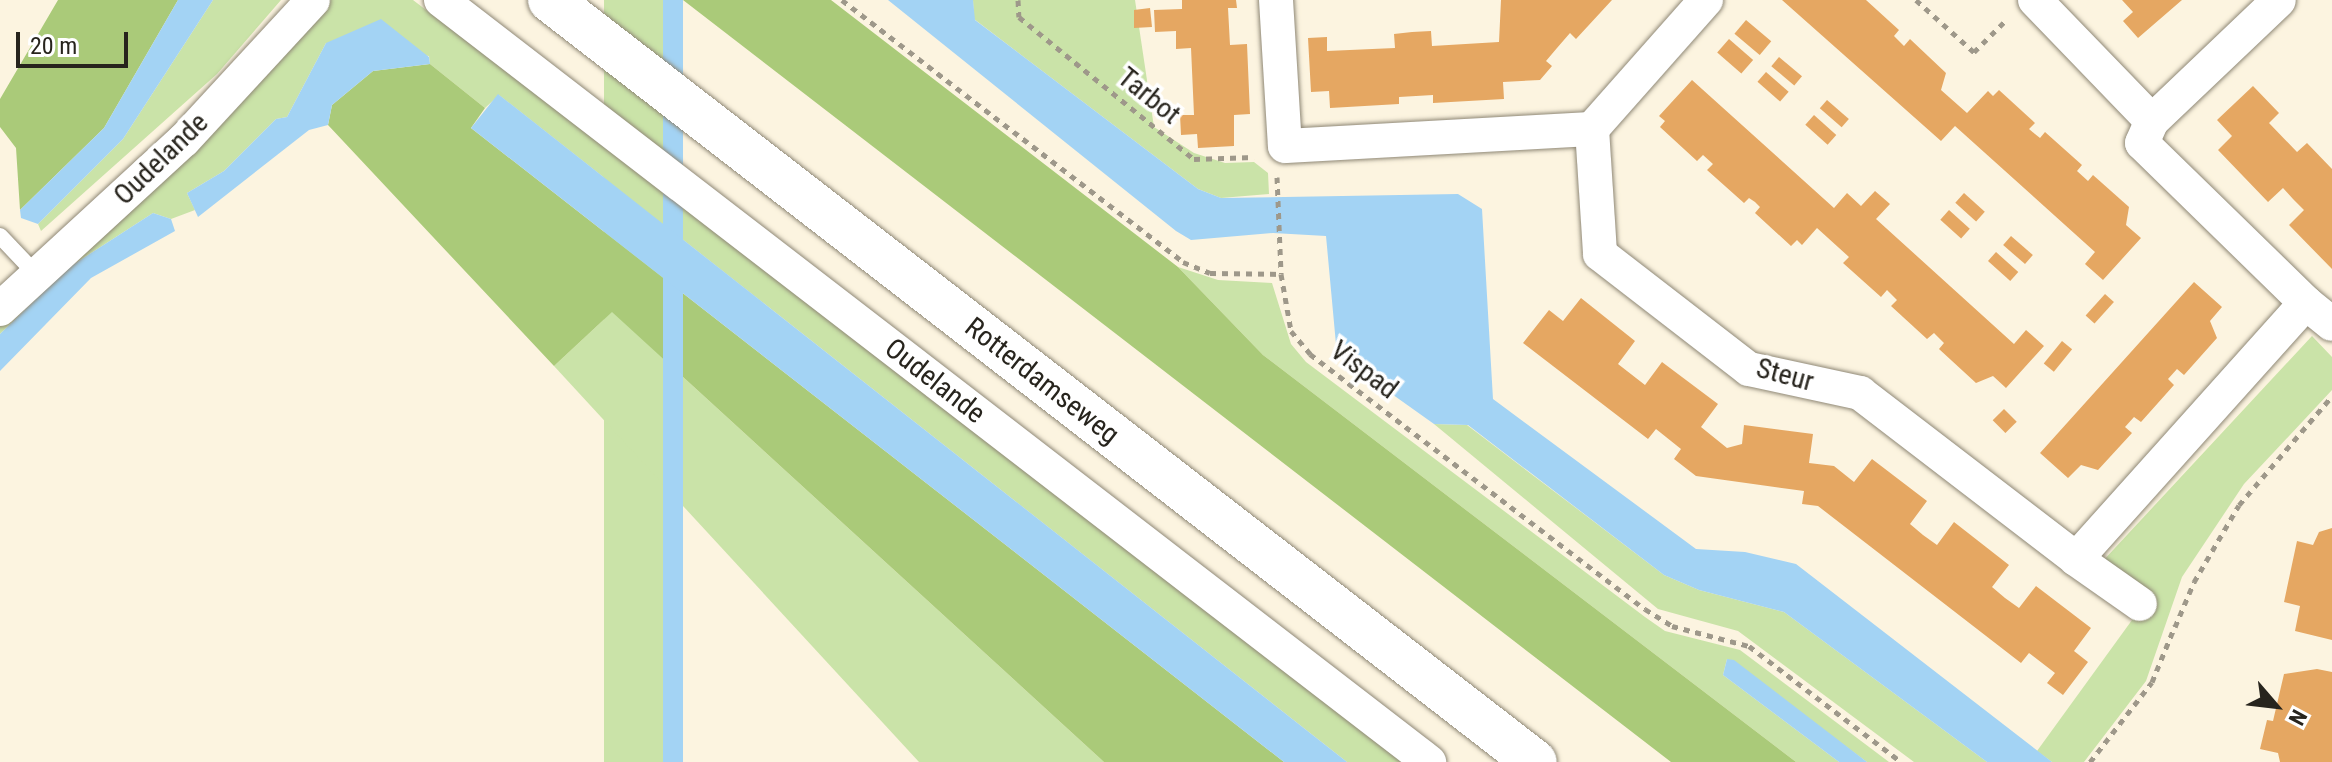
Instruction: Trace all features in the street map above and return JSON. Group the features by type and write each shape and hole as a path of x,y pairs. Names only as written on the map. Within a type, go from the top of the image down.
{"main road":[{"name":"Rotterdamseweg","path":"550,0 1535,762"}],"street":[{"name":"Oudelande","path":"0,309 184,140 313,0"},
{"name":"Oudelande","path":"441,0 1429,762"},
{"path":"1276,0 1281,162 1592,129 1706,0"},
{"path":"2279,0 2152,121 2142,143 2306,303 2332,324"},
{"path":"2026,5 2152,121"},
{"name":"Steur","path":"1592,129 1600,254 1749,369 1860,393 2076,559 2140,604"},
{"path":"2076,559 2306,303"}],"lane":[{"path":"0,236 36,274"}],"path":[{"path":"842,0 1183,262 1210,273 1281,274"},
{"name":"Tarbot","path":"1018,0 1019,17 1194,159 1260,157 1281,162"},
{"path":"1916,0 1974,52 2026,5"},
{"name":"Vispad","path":"1281,162 1281,274 1291,331 1310,354 1645,609 1672,626 1749,646 1901,762"},
{"path":"2090,762 2152,682 2194,582 2239,505 2332,396"},
{"path":"2140,604 2175,627"}],"green space":[{"path":"58,0 178,0 104,128 20,210 16,148 0,127 0,99"},
{"path":"213,0 281,0 217,74 41,231 38,224 123,139"},
{"path":"326,0 413,0 1407,762 1347,762 499,95 485,108 430,64 429,56 326,43 287,117 276,119 224,171 187,193 195,210 171,219 153,213 68,268 0,334 0,317"},
{"path":"604,0 663,0 663,762 604,762"},
{"path":"683,0 831,0 1178,267 1263,355 1796,762 1671,762"},
{"path":"973,0 1135,0 1154,127 1194,153 1225,163 1254,162 1268,173 1269,194 1221,198 1198,189 974,19"},
{"path":"430,64 485,108 471,128 1284,762 1104,762 612,312 554,366 328,125 332,105 373,71"},
{"path":"1178,267 1218,280 1272,283 1291,344 1306,362 1665,631 1740,650 1889,762 1867,762 1727,659 1723,675 1839,762 1796,762 1263,355"},
{"path":"612,312 1104,762 919,762 554,366"},
{"path":"2312,336 2332,357 2332,390 2244,484 2182,577 2146,681 2084,762 2052,762 2037,751 2148,598 2101,563"},
{"path":"1434,424 1467,425 1664,575 1699,590 1784,612 1987,762 1914,762 1738,631 1658,609"}],"water":[{"path":"178,0 213,0 123,139 38,224 21,218 20,210 104,128"},
{"path":"663,0 683,0 683,762 663,762"},
{"path":"888,0 973,0 975,20 1198,189 1221,198 1458,194 1482,209 1493,399 1696,549 1745,552 1796,564 2052,762 1987,762 1784,612 1699,590 1664,575 1468,425 1434,424 1337,355 1326,236 1273,233 1191,240"},
{"path":"381,19 429,57 430,64 373,71 332,105 328,125 309,130 198,217 187,193 224,171 276,119 287,117 326,43"},
{"path":"498,94 1347,762 1284,762 471,128"},
{"path":"153,213 171,219 175,231 91,278 0,371 0,334 68,268"},
{"path":"1727,659 1734,660 1867,762 1839,762 1723,675"}],"building":[{"path":"1182,0 1236,0 1237,8 1228,8 1230,45 1247,44 1250,114 1234,115 1234,146 1198,148 1197,134 1181,135 1180,115 1194,115 1191,48 1176,49 1176,31 1155,32 1154,10 1182,9"},
{"path":"1501,0 1612,0 1576,39 1570,33 1546,61 1552,66 1540,80 1503,82 1504,99 1433,103 1433,95 1399,97 1399,104 1330,108 1329,91 1311,92 1308,38 1327,37 1327,51 1395,48 1394,34 1431,31 1432,46 1499,42"},
{"path":"1782,0 1866,0 1899,30 1894,36 1904,46 1910,39 1946,73 1941,90 1967,113 1988,91 1993,96 1999,90 2035,123 2029,129 2040,138 2045,132 2082,165 2077,171 2088,181 2093,175 2129,207 2126,225 2141,238 2103,280 2085,264 2095,252 1955,126 1941,141"},
{"path":"2122,0 2182,0 2138,38 2123,21 2133,12"},
{"path":"1150,8 1152,27 1134,28 1134,10"},
{"path":"1746,20 1771,41 1760,55 1734,34"},
{"path":"1729,39 1753,60 1741,74 1717,53"},
{"path":"1779,57 1802,76 1794,85 1771,66"},
{"path":"1766,72 1789,92 1780,101 1757,82"},
{"path":"1692,80 1834,208 1847,193 1861,206 1875,191 1890,204 1876,219 2014,344 2026,330 2044,346 2006,388 1993,376 1976,383 1939,349 1944,343 1934,333 1927,339 1891,306 1897,300 1887,290 1881,297 1843,263 1849,257 1817,228 1802,245 1797,240 1791,246 1755,213 1760,207 1755,202 1749,198 1744,203 1707,170 1713,164 1703,155 1697,161 1660,127 1665,121 1659,116"},
{"path":"2253,86 2279,113 2269,123 2297,152 2307,143 2332,169 2332,269 2289,225 2304,210 2283,188 2268,202 2218,150 2232,136 2217,120"},
{"path":"1827,100 1849,119 1842,127 1820,108"},
{"path":"1814,115 1836,135 1828,145 1805,125"},
{"path":"1964,193 1985,212 1976,221 1955,203"},
{"path":"1949,210 1970,229 1961,238 1940,220"},
{"path":"2011,236 2033,255 2025,264 2003,245"},
{"path":"1996,252 2018,272 2010,281 1988,261"},
{"path":"2194,282 2222,307 2210,321 2217,338 2184,375 2177,369 2168,379 2174,385 2141,422 2134,417 2125,427 2132,433 2098,470 2081,465 2068,478 2040,453"},
{"path":"2105,294 2114,302 2095,324 2086,316"},
{"path":"1581,298 1635,341 1618,364 1645,385 1662,362 1718,404 1701,427 1727,448 1742,444 1744,425 1813,434 1809,463 1834,466 1854,482 1872,459 1927,501 1910,524 1923,535 1937,545 1954,522 2009,565 1992,587 2005,598 2019,608 2036,586 2091,628 2074,651 2088,662 2063,695 2047,683 2055,673 2029,653 2021,663 1818,506 1802,504 1804,491 1696,476 1674,459 1681,449 1656,429 1648,439 1523,343 1549,310 1563,321"},
{"path":"2062,341 2072,349 2054,372 2044,364"},
{"path":"2004,409 2017,422 2005,433 1993,420"},
{"path":"2332,528 2332,640 2295,631 2300,606 2284,602 2297,541 2313,545 2319,532"},
{"path":"2317,669 2332,672 2332,762 2280,762 2278,753 2260,749 2267,720 2273,721 2284,674"}]}
